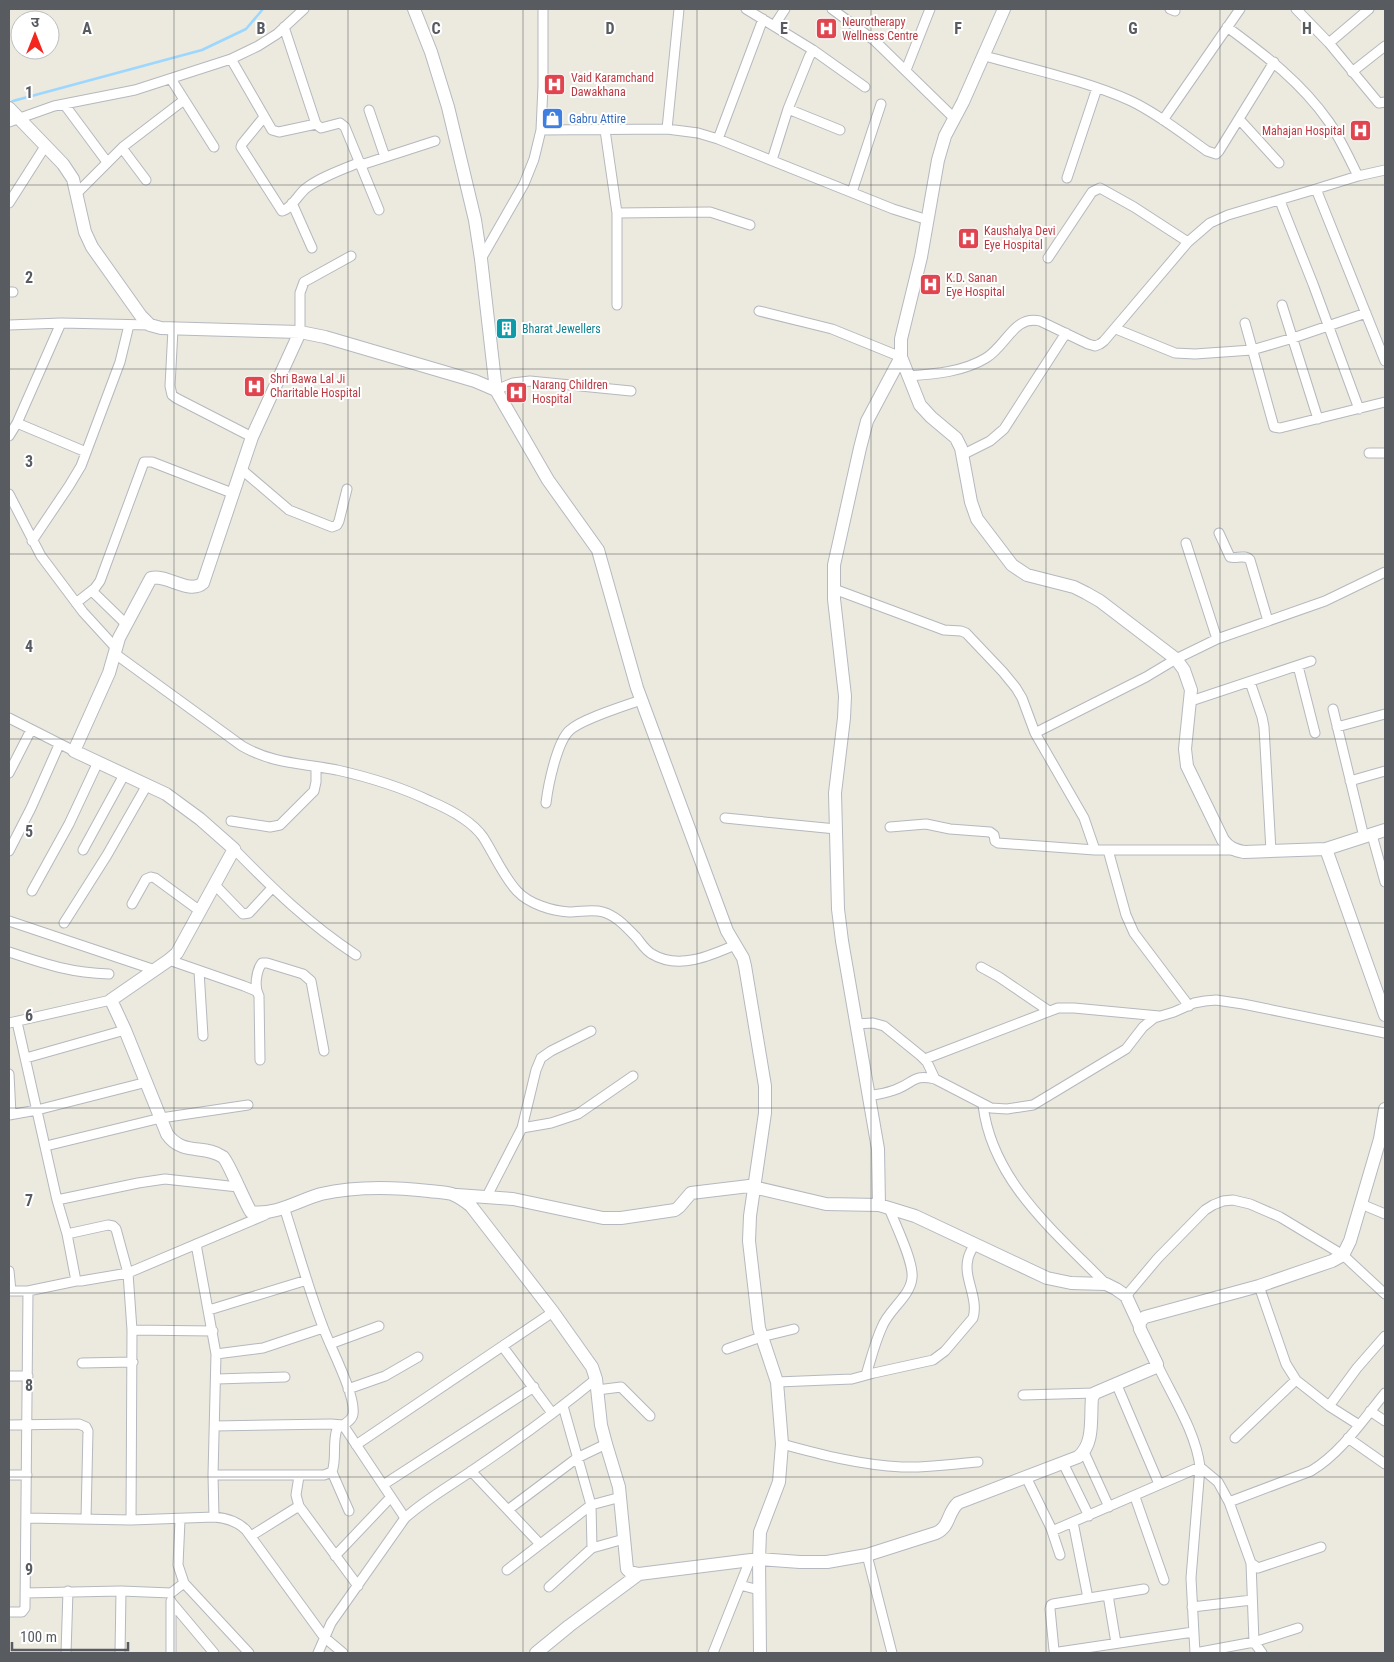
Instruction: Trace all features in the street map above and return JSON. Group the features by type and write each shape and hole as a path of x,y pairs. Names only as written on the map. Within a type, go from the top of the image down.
{"street":[{"path":"12,115 135,90 231,59 258,46 304,9"},
{"path":"414,9 431,52 448,107 467,185 482,259 496,390 548,480 598,550 641,700 724,925 743,958 745,966 765,1086 765,1113 750,1216 749,1241 761,1337 777,1382 782,1444 780,1482 762,1525 754,1559 740,1586 713,1653"},
{"path":"482,259 530,170 540,130 543,76 543,9"},
{"path":"667,129 679,9"},
{"path":"746,9 813,50 865,87"},
{"path":"774,26 785,9"},
{"path":"832,9 875,41 954,117"},
{"path":"906,70 930,9"},
{"path":"1004,9 985,56 945,136 931,190 921,257 901,339 901,357 920,405 956,438 962,455 971,502 977,519 1012,565 1026,575 1074,587 1100,601 1176,659 1188,679 1191,701 1185,749 1188,766 1223,840 1234,850"},
{"path":"1163,120 1240,9"},
{"path":"1296,9 1329,43 1377,101 1379,103 1385,102"},
{"path":"1329,43 1368,9"},
{"path":"718,139 762,19"},
{"path":"1227,26 1274,62 1304,90 1330,123 1358,176"},
{"path":"284,27 316,124 321,128 343,124 379,210"},
{"path":"1352,72 1385,46"},
{"path":"772,160 788,109 808,57 813,50"},
{"path":"985,56 1097,88 1130,101 1163,120 1207,151 1216,154 1274,62"},
{"path":"231,59 270,128 275,132 316,124"},
{"path":"171,79 214,147"},
{"path":"1067,178 1097,88"},
{"path":"77,194 122,148 184,100"},
{"path":"64,104 107,162"},
{"path":"852,192 881,104"},
{"path":"788,109 840,130"},
{"path":"369,110 385,157"},
{"path":"12,115 64,164 73,179 85,232 92,247 150,326"},
{"path":"264,117 241,147 280,209 285,211 310,186 360,164 435,141"},
{"path":"1239,118 1279,163"},
{"path":"540,130 667,129 698,133 772,160 893,209 928,220"},
{"path":"605,130 617,213 617,305"},
{"path":"9,203 46,145"},
{"path":"122,148 146,180"},
{"path":"908,376 947,372 973,364 993,353 1016,327 1025,320 1040,321 1095,346 1100,344 1116,328 1188,242 1210,223 1228,215 1280,201 1358,176 1385,170"},
{"path":"1048,258 1092,192 1100,188 1134,207 1188,242"},
{"path":"1316,189 1385,361"},
{"path":"1280,201 1359,409"},
{"path":"292,203 312,248"},
{"path":"617,213 710,212 750,225"},
{"path":"74,751 109,673 115,650 126,624 151,578 158,577 193,587 203,583 252,437 300,332 300,294 304,282 351,256"},
{"path":"1282,305 1318,419"},
{"path":"759,311 832,329 901,357"},
{"path":"1116,328 1167,350 1184,354 1252,350 1366,313"},
{"path":"9,326 61,323 150,326 173,329 300,332 325,337 476,381 496,390 513,383 530,381 631,391"},
{"path":"9,436 17,423 61,323"},
{"path":"1245,323 1274,426 1280,428 1385,402"},
{"path":"32,541 69,486 86,452 120,362 129,325"},
{"path":"173,329 170,386 172,395 252,437"},
{"path":"962,455 990,441 1004,429 1066,333"},
{"path":"866,1375 882,1326 908,1291 912,1278 911,1266 884,1207 878,1148 839,924 835,792 845,696 834,589 836,552 863,434 874,407 901,357"},
{"path":"17,423 86,452"},
{"path":"1369,453 1385,453"},
{"path":"76,603 92,591 100,581 144,462 152,462 232,493"},
{"path":"241,469 289,510 332,527 337,525 339,521 347,489"},
{"path":"9,494 32,541 45,562 115,650 242,746 266,758 335,770 385,784 444,807 474,827 483,838 510,882 526,898 551,909 570,912 593,910 610,915 627,928 646,949 656,956 666,959 690,960 709,956 735,945"},
{"path":"1219,533 1230,557 1245,557 1250,560 1268,621"},
{"path":"1186,543 1217,639"},
{"path":"1035,733 1217,639 1325,601 1385,572"},
{"path":"834,589 944,630 966,633 1003,672 1022,698 1035,733 1079,810 1096,850"},
{"path":"92,591 126,624"},
{"path":"1191,701 1312,661"},
{"path":"1298,666 1315,733"},
{"path":"1250,682 1264,727 1272,851"},
{"path":"546,803 550,776 564,737 569,730 641,700"},
{"path":"1333,709 1350,781 1385,880"},
{"path":"1337,727 1385,714"},
{"path":"9,718 59,745 166,794 182,805 234,849 310,923 356,955"},
{"path":"9,773 31,730"},
{"path":"9,851 31,808 59,745"},
{"path":"32,891 69,824 98,762"},
{"path":"231,821 270,827 280,824 314,791 316,767"},
{"path":"1350,781 1385,771"},
{"path":"83,850 124,775"},
{"path":"64,923 107,856 147,785"},
{"path":"725,818 836,829"},
{"path":"890,827 931,825 990,832 998,843 1096,850 1234,850 1244,852 1326,849 1385,830"},
{"path":"76,1281 67,1234 57,1200 26,1058 13,1023 111,1000 169,960 177,953 234,849"},
{"path":"1326,849 1385,1015"},
{"path":"1108,850 1126,915 1134,933 1189,1006"},
{"path":"132,904 146,879 151,877 200,912"},
{"path":"214,884 243,914 249,912 272,888"},
{"path":"9,921 155,970"},
{"path":"9,952 63,969 82,973 109,974"},
{"path":"169,960 256,991"},
{"path":"260,1060 259,996 256,991 258,971 262,964 276,966 308,978 312,986 324,1051"},
{"path":"981,967 999,976 1050,1011"},
{"path":"199,971 203,1036"},
{"path":"111,1000 172,1142 188,1148 216,1154 226,1159 238,1188 251,1212 264,1213 320,1195 363,1189 412,1189 487,1196 611,1218 675,1210 688,1195 695,1191 741,1186 754,1187 826,1204 884,1207 915,1216 1047,1278 1071,1283 1106,1284"},
{"path":"869,1096 892,1092 920,1077 935,1079 991,1108 1007,1109 1033,1105 1126,1049 1143,1027 1159,1016 1205,1001 1216,1000 1243,1004 1385,1034"},
{"path":"924,1059 1058,1008 1159,1016"},
{"path":"856,1024 873,1023 884,1026 924,1059 935,1079"},
{"path":"26,1058 125,1030"},
{"path":"487,1196 522,1128 536,1070 541,1058 591,1030"},
{"path":"9,1074 10,1115 147,1082"},
{"path":"522,1128 578,1114 633,1076"},
{"path":"46,1146 161,1118 248,1105"},
{"path":"983,1105 985,1122 992,1144 1019,1193 1106,1284 1126,1296 1193,1439 1200,1467 1191,1578 1195,1653 1254,1642 1298,1628"},
{"path":"1139,1324 1145,1317 1259,1286 1332,1261 1343,1255 1350,1241 1383,1139 1385,1109"},
{"path":"57,1200 165,1179 238,1188"},
{"path":"452,1194 463,1200 474,1210 553,1312 588,1361 597,1384 606,1444 621,1497 626,1569 630,1572 639,1574 754,1559 813,1562 867,1555 941,1531 958,1503 1078,1457 1084,1452 1089,1437 1092,1398 1095,1393"},
{"path":"1126,1296 1158,1258 1205,1210 1223,1201 1233,1200 1250,1204 1272,1213 1343,1255 1385,1294"},
{"path":"1361,1204 1385,1214"},
{"path":"9,1271 10,1291 28,1291 128,1273 279,1209"},
{"path":"213,1475 324,1476 332,1472 334,1467 337,1429 353,1416 353,1407 348,1389 323,1328 307,1280 279,1209"},
{"path":"67,1234 108,1225 113,1226 116,1229 128,1273 133,1362 131,1520"},
{"path":"196,1244 216,1354 217,1379 213,1475 214,1517"},
{"path":"777,1382 841,1380 933,1360 945,1351 969,1324 975,1312 967,1261 975,1244"},
{"path":"209,1310 307,1280"},
{"path":"1259,1286 1286,1364 1296,1380 1330,1406 1358,1424"},
{"path":"9,1612 24,1611 27,1518 28,1291"},
{"path":"356,1445 553,1312"},
{"path":"330,1344 379,1326"},
{"path":"216,1354 263,1348 323,1328"},
{"path":"727,1348 794,1329"},
{"path":"132,1330 213,1331"},
{"path":"1330,1406 1357,1368 1385,1336"},
{"path":"503,1347 552,1413"},
{"path":"348,1389 385,1376 418,1357"},
{"path":"82,1363 133,1362"},
{"path":"1022,1395 1095,1393 1154,1370 1157,1364"},
{"path":"9,1376 28,1376"},
{"path":"217,1379 285,1377"},
{"path":"1235,1438 1296,1380"},
{"path":"318,1653 335,1616 405,1518 415,1509 472,1471 552,1413 597,1384 621,1387 650,1416"},
{"path":"1116,1384 1159,1484"},
{"path":"383,1485 534,1387"},
{"path":"1229,1502 1311,1471 1324,1462 1348,1438 1385,1393"},
{"path":"563,1406 591,1505 592,1548"},
{"path":"1370,1412 1385,1421"},
{"path":"9,1425 79,1424 86,1427 88,1431 86,1519"},
{"path":"343,1425 405,1518"},
{"path":"215,1426 343,1425"},
{"path":"1348,1438 1385,1464"},
{"path":"509,1509 577,1458 606,1444"},
{"path":"782,1444 839,1459 878,1465 904,1467 978,1462"},
{"path":"1084,1452 1109,1507"},
{"path":"1063,1462 1089,1516"},
{"path":"1052,1531 1135,1497 1159,1484 1200,1467"},
{"path":"1200,1467 1218,1482 1229,1502 1252,1563 1254,1642 1262,1653"},
{"path":"472,1471 540,1544"},
{"path":"332,1472 349,1511"},
{"path":"9,1475 27,1475"},
{"path":"299,1476 296,1495 299,1506 358,1586"},
{"path":"1026,1477 1052,1531 1060,1555"},
{"path":"335,1556 391,1497"},
{"path":"507,1570 591,1505 621,1497"},
{"path":"1135,1497 1164,1580"},
{"path":"251,1536 299,1506"},
{"path":"27,1518 180,1520 214,1517 224,1518 240,1524 251,1536 324,1637 344,1653"},
{"path":"180,1520 178,1565 184,1583 249,1653"},
{"path":"1073,1522 1088,1598"},
{"path":"549,1587 592,1548 624,1539"},
{"path":"1252,1563 1258,1568 1321,1547"},
{"path":"867,1555 892,1653"},
{"path":"754,1559 759,1590 760,1653"},
{"path":"536,1653 639,1574"},
{"path":"25,1593 68,1591 171,1593 184,1583"},
{"path":"740,1586 759,1590"},
{"path":"1144,1589 1056,1602 1051,1605 1054,1650 1059,1652 1193,1632"},
{"path":"66,1653 68,1591"},
{"path":"120,1653 121,1591"},
{"path":"171,1593 171,1653"},
{"path":"1108,1595 1116,1643"},
{"path":"1192,1607 1252,1600"},
{"path":"172,1603 214,1653"}],"waterway":[{"path":"9,103 202,50 246,29 263,9"}],"place":[{"name":"Neurotherapy Wellness Centre","path":"826,29"},
{"name":"Vaid Karamchand Dawakhana","path":"555,85"},
{"name":"Gabru Attire","path":"553,119"},
{"name":"Mahajan Hospital","path":"1361,131"},
{"name":"Kaushalya Devi Eye Hospital","path":"968,238"},
{"name":"K.D. Sanan Eye Hospital","path":"930,285"},
{"name":"Bharat Jewellers","path":"506,329"},
{"name":"Shri Bawa Lal Ji Charitable Hospital","path":"254,386"},
{"name":"Narang Children Hospital","path":"516,392"}]}
